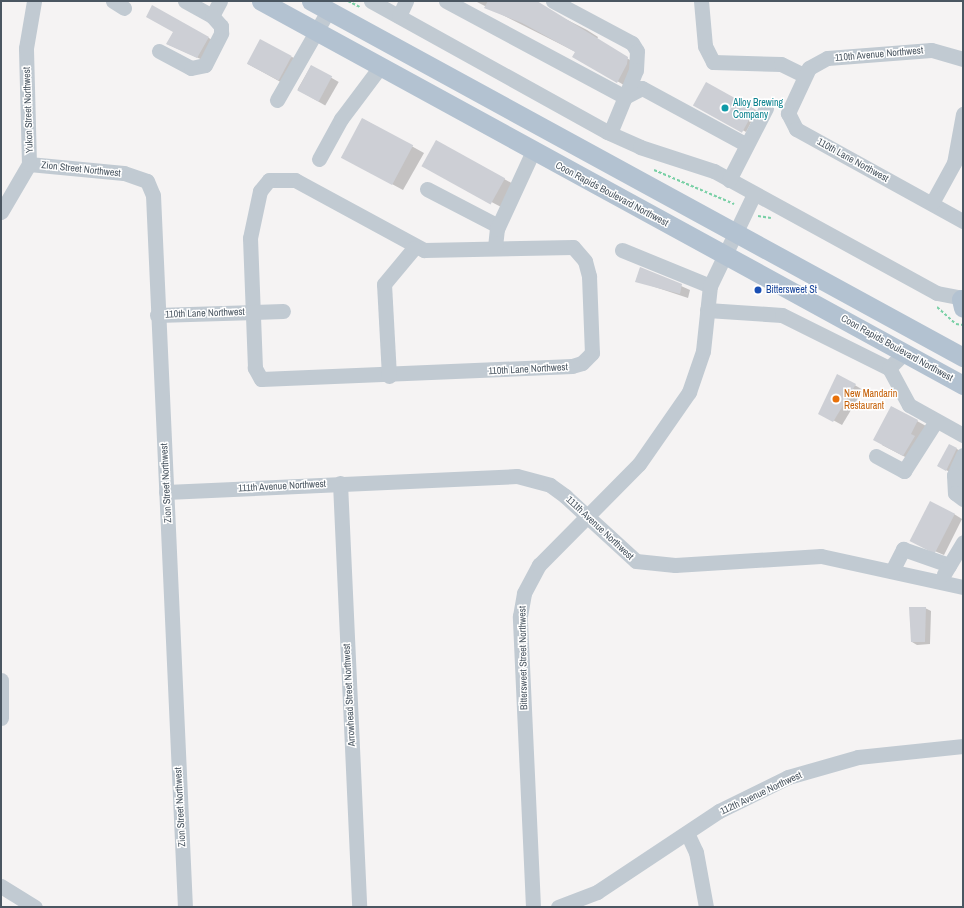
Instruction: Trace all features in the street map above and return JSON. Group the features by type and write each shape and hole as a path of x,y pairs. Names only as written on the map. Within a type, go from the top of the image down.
{"main road":[{"name":"Coon Rapids Boulevard Northwest","path":"261,1 963,385"},
{"path":"311,1 963,357"}],"street":[{"name":"Yukon Street Northwest","path":"1,212 29,164 26,48 34,1"},
{"path":"159,51 191,68 206,65 221,32 222,26 212,16 185,1"},
{"path":"212,16 220,1"},
{"path":"371,1 610,133 729,180 937,294 962,311"},
{"path":"399,16 406,1"},
{"path":"446,1 626,97"},
{"path":"553,1 632,43 637,51 636,70 610,133"},
{"path":"701,1 709,58 723,64 781,64 804,75"},
{"path":"276,100 328,11"},
{"name":"110th Avenue Northwest","path":"804,75 818,62 840,56 931,50 963,60"},
{"path":"319,159 340,119 380,67"},
{"name":"110th Lane Northwest","path":"804,75 789,107 791,125 963,221"},
{"path":"626,97 642,88 747,145"},
{"path":"729,180 766,108"},
{"path":"932,203 954,163 963,114"},
{"path":"495,247 498,226 533,151"},
{"name":"Zion Street Northwest","path":"29,164 124,173 147,181 153,195 185,907"},
{"name":"110th Lane Northwest","path":"269,180 296,180 414,248 433,251 564,244 580,253 591,292 594,344 588,359 572,366 389,376 261,379 255,368 251,227 260,191 269,180"},
{"path":"426,189 498,226"},
{"name":"Bittersweet Street Northwest","path":"533,907 521,605 539,565 640,464 689,392 703,351 710,286 734,233 754,194"},
{"path":"389,376 384,284 414,248"},
{"path":"622,250 710,286"},
{"path":"707,310 782,315 889,368 909,405 963,435"},
{"path":"253,312 283,311"},
{"name":"110th Lane Northwest","path":"158,315 253,312"},
{"path":"889,368 904,353"},
{"path":"876,456 904,471 936,421"},
{"path":"963,455 954,474 955,493 963,499"},
{"name":"111th Avenue Northwest","path":"166,492 518,476 550,485 589,516 636,561 675,565 821,556 963,587"},
{"name":"Arrowhead Street Northwest","path":"340,483 359,907"},
{"path":"940,582 963,542"},
{"path":"892,572 903,549 949,566"},
{"path":"1,680 1,718"},
{"name":"112th Avenue Northwest","path":"558,907 597,892 687,833 754,794 826,765 893,751 963,746"},
{"path":"687,833 697,859 706,907"},
{"path":"1,886 35,907"}],"building":[{"path":"488,1 537,1 628,57 627,64 617,83 572,57 575,52 522,23 484,8"},
{"path":"152,5 209,37 197,58 166,44 173,32 146,17"},
{"path":"260,39 292,56 279,81 247,64"},
{"path":"311,65 332,76 319,102 297,91"},
{"name":"Alloy Brewing Company","path":"706,82 755,109 742,133 693,106"},
{"path":"362,118 413,145 392,185 341,158"},
{"path":"436,140 505,178 491,205 421,166"},
{"path":"640,267 682,284 680,294 635,282"},
{"name":"New Mandarin Restaurant","path":"837,374 856,384 833,422 818,414"},
{"path":"891,406 918,420 911,434 915,436 903,456 873,440"},
{"path":"949,444 957,448 946,471 937,466"},
{"path":"930,501 955,514 935,554 910,541"},
{"path":"909,607 926,607 925,642 911,642"}],"place":[{"name":"Alloy Brewing Company","path":"725,108"},
{"name":"Bittersweet St","path":"758,290"},
{"name":"New Mandarin Restaurant","path":"836,399"}]}
